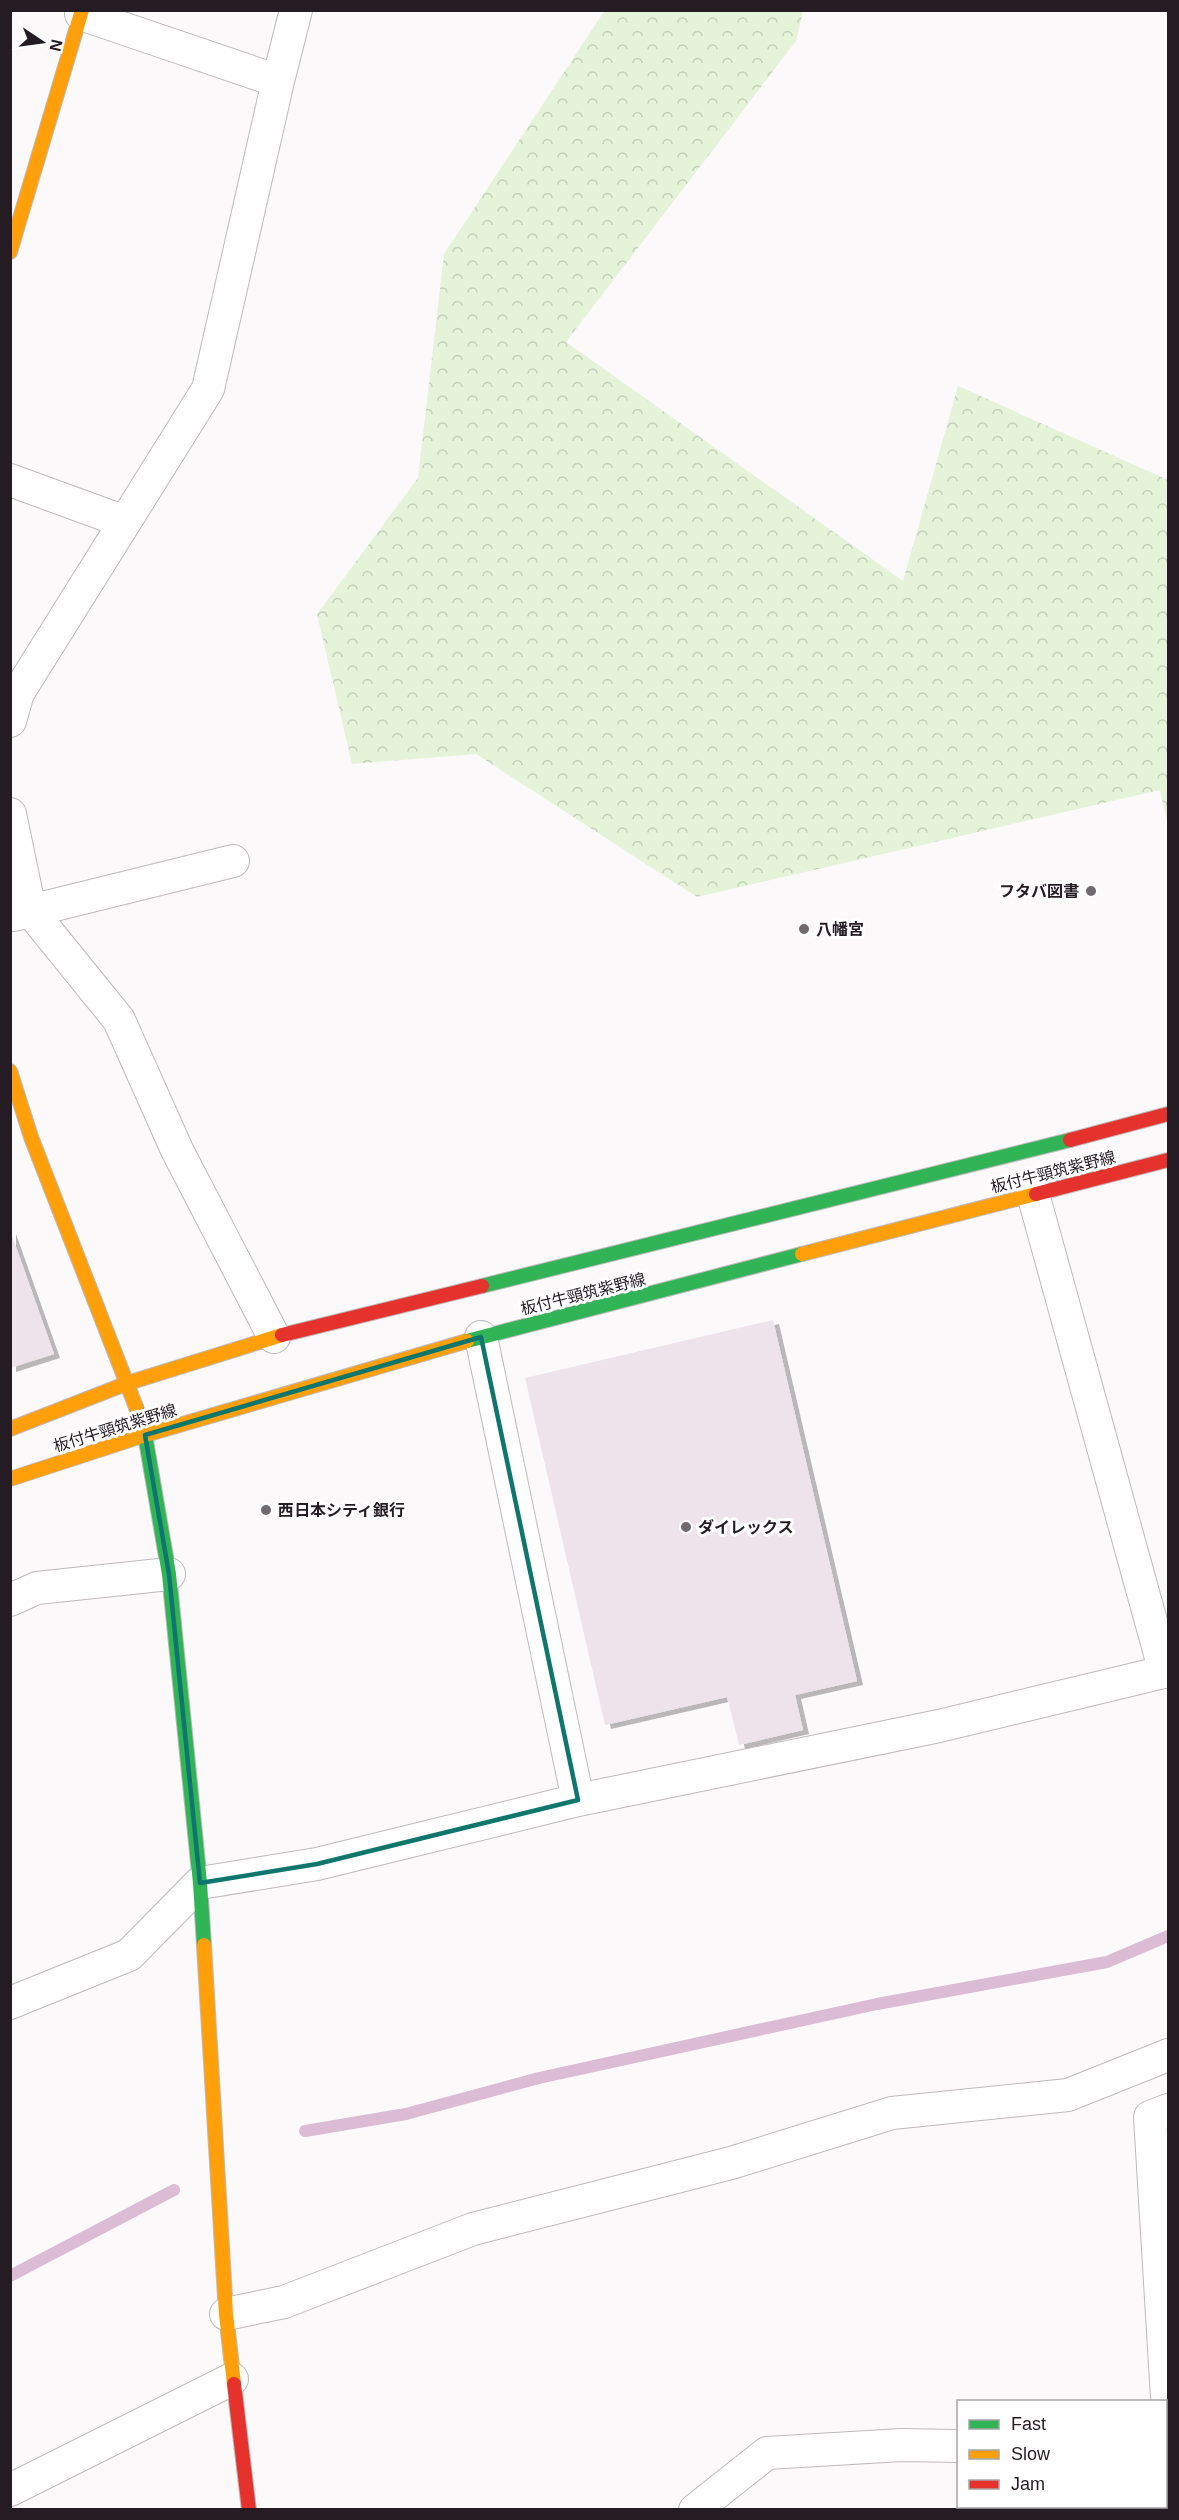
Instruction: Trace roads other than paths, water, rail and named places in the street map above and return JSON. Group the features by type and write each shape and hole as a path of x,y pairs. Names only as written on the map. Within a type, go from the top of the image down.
{"main road":[{"path":"10,252 17,213 81,12"},
{"path":"10,1071 21,1141 128,1383 145,1435 169,1574 200,1883 226,2314 249,2510"},
{"name":"板付牛頸筑紫野線","path":"10,1429 128,1383 274,1337 1028,1152 1168,1114"},
{"name":"板付牛頸筑紫野線","path":"10,1479 145,1435 481,1337 1168,1160"}],"street":[{"path":"10,721 18,693 208,389 296,10"},
{"path":"81,12 278,81"},
{"path":"10,480 125,522"},
{"path":"10,814 20,913 119,1020 177,1150 274,1337"},
{"path":"20,913 233,861"},
{"path":"10,2003 129,1955 200,1883 316,1864 578,1800 939,1726 1167,1672 1033,1194"},
{"path":"481,1337 578,1800"},
{"path":"10,1600 37,1588 169,1574"},
{"path":"226,2314 284,2302 473,2229 731,2163 892,2113 1068,2096 1168,2055"},
{"path":"1168,2110 1150,2117 1168,2414"},
{"path":"10,2490 232,2379"},
{"path":"695,2510 767,2453 902,2445 944,2446 957,2463"}],"waterway":[{"path":"305,2131 406,2114 539,2078 877,2004 1107,1962 1168,1936"},
{"path":"10,2276 174,2190"}],"place":[{"name":"フタバ図書","path":"1091,891"},
{"name":"八幡宮","path":"804,929"},
{"name":"西日本シティ銀行","path":"266,1510"},
{"name":"ダイレックス","path":"686,1527"}]}
